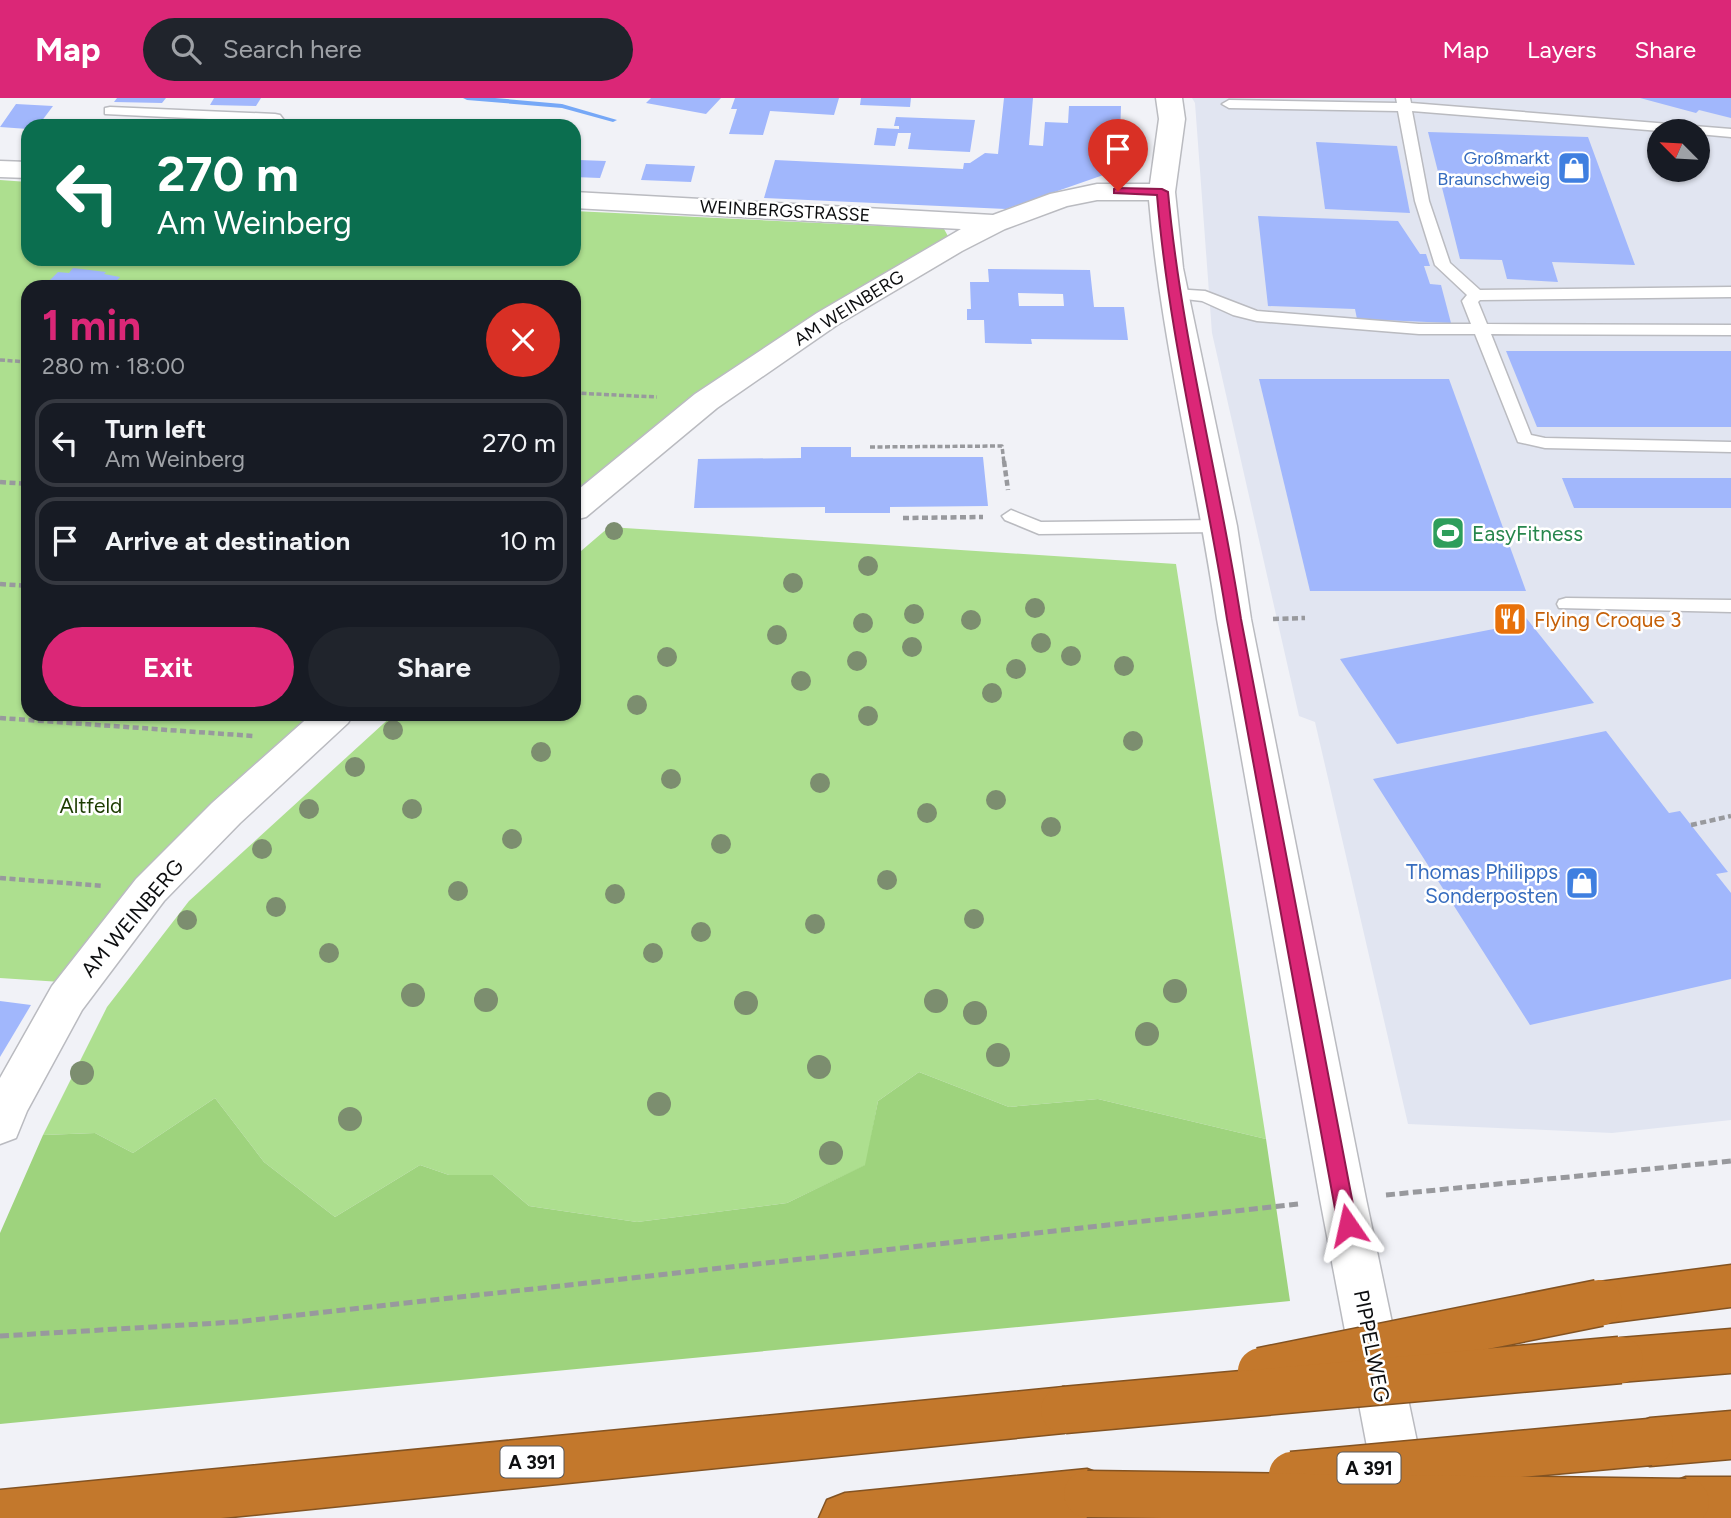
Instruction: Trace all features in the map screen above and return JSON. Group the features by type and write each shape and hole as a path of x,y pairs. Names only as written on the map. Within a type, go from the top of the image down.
{"highway":[{"path":"1064,1410 1599,1303 1731,1286"},
{"name":"A 391","path":"0,1515 1064,1410 1731,1351"},
{"name":"A 391","path":"845,1518 1087,1493 1731,1435"},
{"path":"1087,1493 1709,1502"}],"street":[{"name":"PIPPELWEG","path":"1169,98 1172,119 1162,192 1174,294 1220,527 1239,646 1343,1199 1407,1518"},
{"path":"0,169 21,170"},
{"name":"AM WEINBERG","path":"581,504 717,394 828,320 952,245 995,223 1060,200 1097,192 1162,192"},
{"name":"WEINBERGSTRASSE","path":"581,200 995,223"},
{"name":"AM WEINBERG","path":"0,1125 6,1108 67,998 144,889 327,721"}],"lane":[{"path":"1404,103 1422,201 1443,265 1476,295 1731,292"},
{"path":"1229,104 1404,103 1731,132"},
{"path":"110,111 276,119"},
{"path":"1174,294 1205,296 1239,312 1257,316 1419,329 1731,330"},
{"path":"1476,295 1470,301 1524,438 1545,443 1731,447"},
{"path":"1011,516 1039,528 1220,527"},
{"path":"1566,604 1731,606"}],"path":[{"path":"0,360 21,362"},
{"path":"581,393 664,398"},
{"path":"870,447 1002,446 1011,516 903,518"},
{"path":"0,482 21,484"},
{"path":"0,584 21,586"},
{"path":"0,718 21,720"},
{"path":"42,721 263,737"},
{"path":"1692,825 1731,817"},
{"path":"0,878 144,889"},
{"path":"0,1336 235,1322 1343,1199 1731,1161"}],"shaded area":[{"path":"1192,98 1731,98 1731,1120 1612,1133 1408,1124 1315,722 1299,716 1212,333 1195,103"}],"green space":[{"name":"Altfeld","path":"0,180 21,182 21,266 581,266 581,211 944,229 949,238 581,492 581,280 21,280 21,721 312,721 61,982 0,978"},
{"path":"609,527 1176,564 1266,1139 1098,1099 1009,1107 919,1072 878,1101 866,1165 787,1203 637,1222 529,1206 493,1175 449,1175 420,1165 335,1217 264,1162 215,1098 133,1153 95,1133 43,1135 107,1007 189,901 386,721 581,721 581,551"},
{"path":"919,1072 1009,1107 1098,1099 1266,1139 1290,1301 0,1424 0,1233 43,1135 95,1133 133,1153 215,1098 264,1162 335,1217 420,1165 449,1175 493,1175 529,1206 637,1222 787,1203 865,1165 878,1101"}],"building":[{"path":"117,98 166,98 162,103 114,102"},
{"path":"214,98 261,98 256,106 210,105"},
{"path":"651,98 721,98 706,114 646,103"},
{"path":"735,98 839,98 834,115 770,111 763,135 729,134 737,109 731,109"},
{"path":"861,98 911,98 910,107 860,105"},
{"path":"1004,98 1033,98 1029,145 1043,146 1045,122 1068,123 1069,106 1121,106 1119,164 1112,172 1006,209 764,198 775,160 963,169 964,163 970,163 985,153 998,154"},
{"path":"1640,98 1731,98 1731,118 1699,110 1696,113"},
{"path":"16,104 53,106 43,119 21,119 21,128 0,127"},
{"path":"896,117 975,120 970,152 908,149 911,133 898,133 895,146 874,145 877,128 899,129 899,126 894,126"},
{"path":"1428,132 1588,137 1635,265 1552,262 1558,282 1507,279 1502,260 1460,259"},
{"path":"1316,142 1397,146 1410,213 1325,209"},
{"path":"581,160 606,161 600,178 581,177"},
{"path":"646,164 695,166 691,182 641,180"},
{"path":"1258,216 1398,221 1420,254 1426,254 1430,266 1424,266 1430,284 1441,285 1451,323 1357,319 1355,309 1268,306"},
{"path":"73,268 106,272 104,274 120,277 117,280 50,280 58,272 69,273"},
{"path":"988,269 1090,270 1094,307 1124,307 1128,340 1031,339 1032,344 985,343 984,320 967,320 967,309 971,309 970,282 989,282","holes":["1018,293 1063,294 1064,306 1019,306"]},
{"path":"1506,351 1731,351 1731,427 1537,427"},
{"path":"1259,379 1449,379 1526,591 1310,591"},
{"path":"801,447 851,447 851,457 983,457 988,506 890,507 890,513 825,513 825,507 694,508 698,459 801,458"},
{"path":"1562,478 1731,478 1731,508 1574,508"},
{"path":"1519,609 1594,703 1397,744 1340,659 1504,627 1495,615"},
{"name":"Thomas Philipps Sonderposten","path":"1606,731 1669,813 1680,811 1728,872 1716,874 1731,893 1731,979 1530,1025 1373,779"},
{"path":"0,1001 31,1005 0,1057"}],"waterway":[{"path":"467,98 562,106 613,120"}],"place":[{"name":"Großmarkt Braunschweig","path":"1574,168"},
{"name":"EasyFitness","path":"1448,533"},
{"name":"Flying Croque 3","path":"1510,619"},
{"name":"Thomas Philipps Sonderposten","path":"1582,883"}],"route":[{"path":"1118,191 1162,192 1169,268 1220,527 1234,619 1348,1225"}]}
